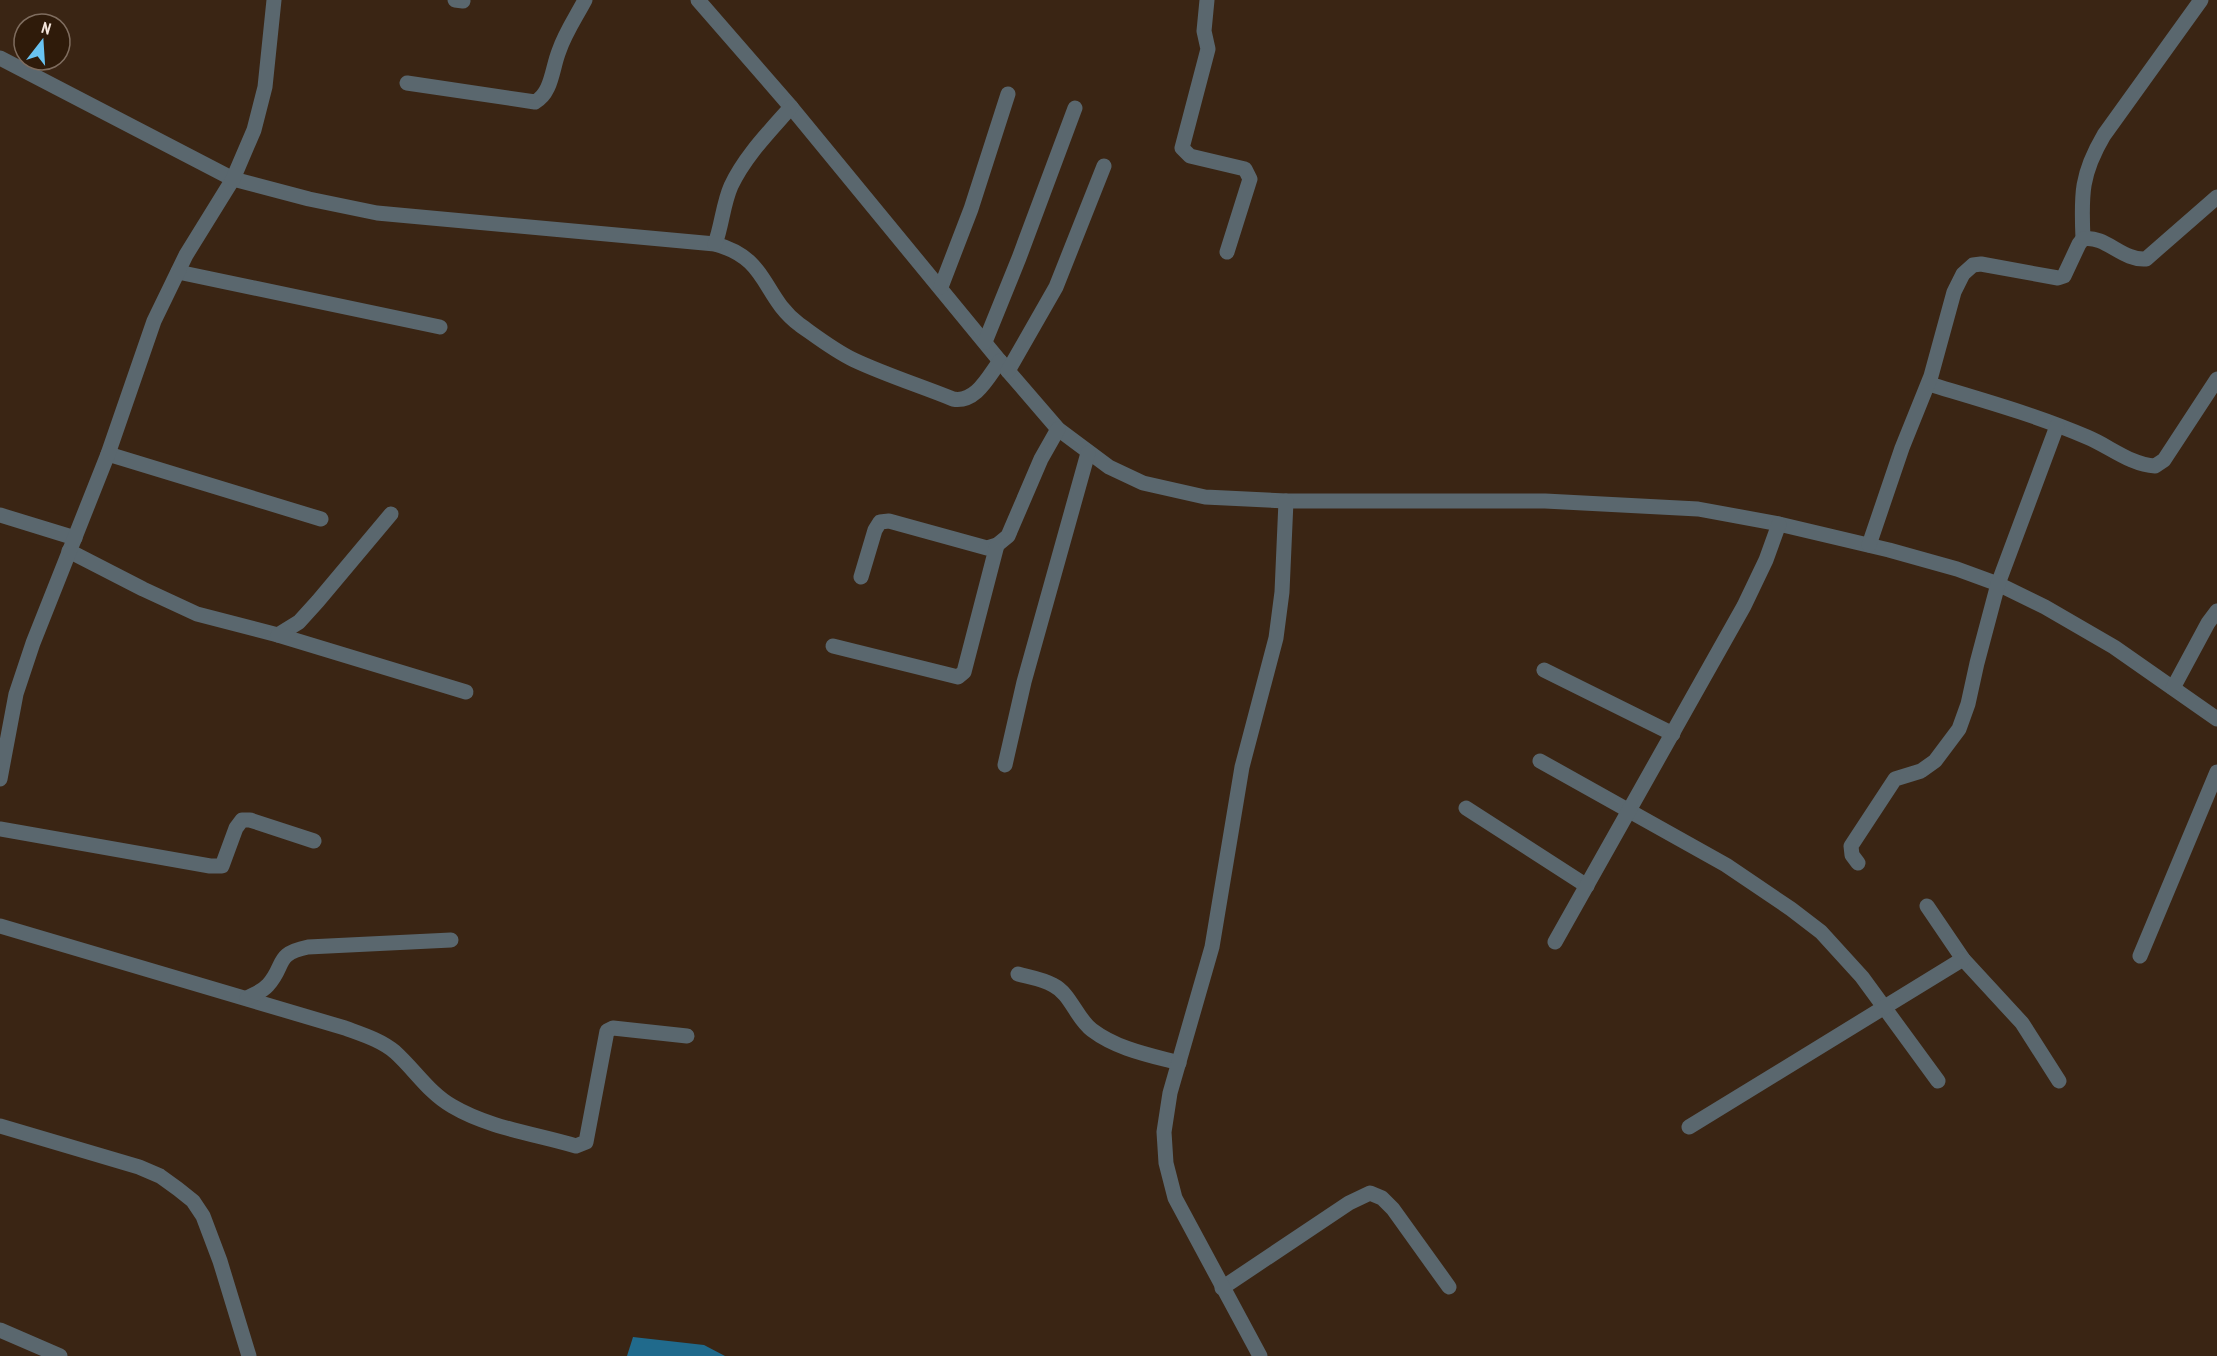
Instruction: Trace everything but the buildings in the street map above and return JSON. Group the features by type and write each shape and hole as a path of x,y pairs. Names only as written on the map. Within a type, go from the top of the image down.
{"street":[{"path":"0,779 16,693 33,642 108,454 154,321 178,272 233,179 254,130 265,87 274,0"},
{"path":"407,83 535,102 541,99 547,90 558,52 585,0"},
{"path":"698,0 791,107 1058,429 1109,467 1143,483 1205,497 1286,501 1545,501 1698,510 1779,524 1957,569 1998,584 2045,607 2114,647 2217,718"},
{"path":"1207,0 1204,31 1208,49 1182,148 1190,156 1245,169 1248,173 1250,179 1227,252"},
{"path":"1869,545 1902,448 1929,384 1954,292 1963,274 1973,266 1981,264 2058,278 2064,276 2083,238 2082,184 2090,158 2200,0"},
{"path":"0,58 233,179 309,199 377,213 715,244 732,249 750,260 774,297 797,322 853,360 962,401 969,399 1004,366 1056,287 1104,166"},
{"path":"941,287 971,210 1008,94"},
{"path":"715,244 732,185 752,154 791,107"},
{"path":"985,342 1075,108"},
{"path":"2083,238 2097,239 2129,256 2139,260 2146,259 2217,197"},
{"path":"178,272 440,327"},
{"path":"1929,384 2006,407 2088,437 2137,462 2155,466 2164,460 2217,379"},
{"path":"1858,863 1852,855 1851,846 1895,779 1921,771 1935,761 1959,729 1968,704 1998,584 2057,426"},
{"path":"861,578 875,530 880,522 889,521 987,548 997,545 1008,536 1041,459 1058,429"},
{"path":"1005,765 1024,682 1088,453"},
{"path":"108,454 321,519"},
{"path":"1260,1356 1175,1198 1166,1163 1164,1132 1170,1093 1212,946 1242,767 1276,638 1282,592 1286,501"},
{"path":"279,634 299,622 391,514"},
{"path":"0,515 72,545 143,589 197,614 279,634 466,692"},
{"path":"1555,942 1744,606 1766,560 1779,524"},
{"path":"833,646 958,677 964,672 997,545"},
{"path":"2173,688 2208,623 2217,611"},
{"path":"1544,670 1673,734"},
{"path":"1540,761 1726,865 1821,932 1862,977 1938,1081"},
{"path":"2140,956 2217,772"},
{"path":"1466,808 1587,886"},
{"path":"0,829 210,866 222,866 236,828 242,820 250,820 314,842"},
{"path":"1927,906 1963,959 2022,1023 2059,1081"},
{"path":"0,926 247,998 372,1038 394,1051 435,1095 453,1106 483,1120 576,1146 586,1142 607,1031 613,1028 687,1036"},
{"path":"247,998 262,991 270,983 283,958 292,951 308,947 451,940"},
{"path":"1689,1127 1963,959"},
{"path":"1018,975 1054,985 1065,995 1078,1017 1092,1030 1116,1044 1179,1063"},
{"path":"0,1126 139,1167 160,1176 193,1201 203,1216 220,1261 249,1356"},
{"path":"1222,1288 1348,1203 1370,1193 1382,1198 1393,1209 1449,1287"},
{"path":"0,1330 60,1356"}],"water":[{"path":"633,1337 704,1345 725,1356 627,1356"}]}
